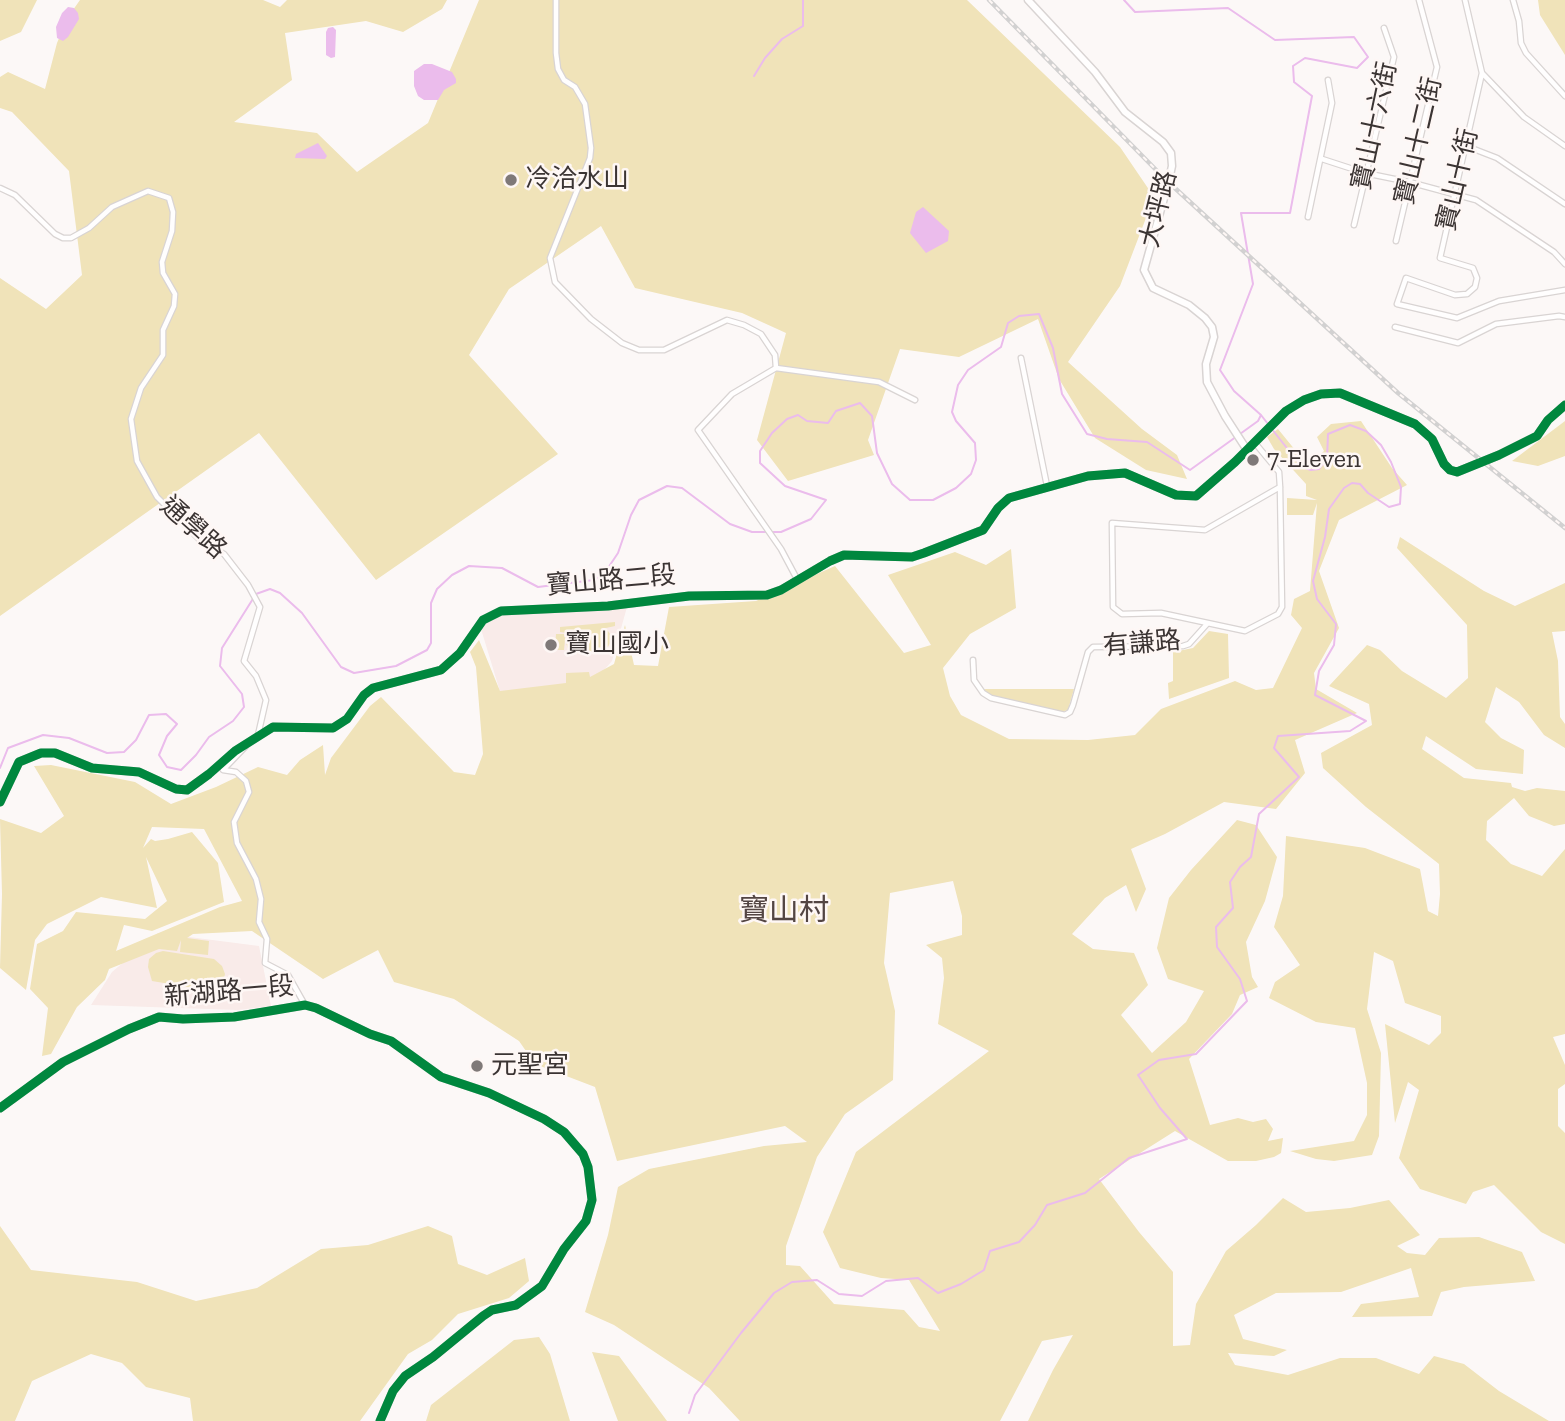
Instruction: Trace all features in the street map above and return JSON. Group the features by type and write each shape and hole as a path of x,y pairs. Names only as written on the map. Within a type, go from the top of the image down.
{"street":[{"path":"556,0 558,69 564,80 575,87 586,104 591,148 590,158 550,258 555,282 591,319 622,343 639,350 664,349 727,320 744,324 761,334 775,355 776,368"},
{"name":"大坪路","path":"1028,0 1095,72 1125,112 1163,142 1171,153 1172,166 1168,184 1144,270 1153,288 1189,305 1212,327 1214,337 1206,364 1207,382 1247,450"},
{"name":"寶山十二街","path":"1396,241 1437,67 1419,0"},
{"path":"1465,0 1482,73 1524,117 1564,144"},
{"path":"1513,0 1521,43 1565,96"},
{"name":"寶山十六街","path":"1354,225 1394,57 1384,28"},
{"name":"寶山十街","path":"1482,73 1440,258 1473,268 1477,278 1475,287 1466,294 1455,295 1406,278 1397,304 1457,318 1499,301 1565,290"},
{"path":"1308,217 1332,103 1328,80"},
{"path":"1466,146 1497,158 1565,204"},
{"path":"1322,159 1365,173 1476,200 1554,252 1565,264"},
{"name":"通學路","path":"0,188 15,195 55,234 63,238 89,228 112,207 148,191 169,198 173,212 172,231 162,262 163,273 175,294 174,306 163,330 163,355 141,388 131,419 137,461 157,497 201,541 223,554 253,593 260,607 244,661 257,676 266,700 258,735"},
{"path":"1395,327 1458,343 1496,324 1565,317"},
{"path":"1021,358 1047,486"},
{"path":"797,579 781,549 698,430 732,394 776,368 879,382 915,400"},
{"name":"寶山路二段","path":"0,802 19,762 41,753 55,753 92,768 139,772 183,790 196,785 234,751 272,727 332,728 340,725 373,688 441,670 460,653 483,620 502,611 596,607 689,596 768,595 844,555 912,557 954,542 983,530 998,508 1009,498 1088,476 1121,473 1133,475 1176,495 1196,496 1286,411 1321,394 1340,393 1415,424 1432,439 1444,464 1457,472 1499,456 1537,436 1548,420 1565,405"},
{"name":"有謙路","path":"973,660 974,680 983,694 1065,715 1073,705 1088,652 1093,647 1183,646 1189,644 1207,624 1245,632 1278,614 1282,607 1279,472 1255,443"},
{"path":"1207,624 1161,613 1122,614 1116,611 1113,607 1112,523 1205,530 1280,487"},
{"path":"258,735 223,770 236,772 246,781 249,792 234,822 237,843 256,880 261,899 259,922 267,939 265,963 288,975 305,1005"},
{"name":"新湖路一段","path":"0,1108 63,1062 129,1028 159,1017 234,1017 305,1005 391,1041 442,1077 489,1093 544,1119 564,1132 576,1144 588,1167 592,1187 591,1209 586,1221 564,1249 542,1286 516,1305 492,1310 405,1376 393,1391 380,1421"}],"shaded area":[{"path":"0,0 37,0 21,32 0,41"},
{"path":"80,0 263,0 280,7 287,0 447,0 442,9 403,32 366,21 285,33 292,80 234,122 317,133 357,172 428,123 479,0 967,0 1120,147 1154,197 1120,286 1068,362 1142,429 1177,455 1187,479 1146,470 1095,438 1059,379 1038,319 959,357 900,349 868,440 874,455 788,481 757,440 786,333 742,313 635,288 601,226 509,289 469,355 558,454 376,580 259,433 0,616 0,278 46,309 82,275 69,171 12,112 0,108 0,77 8,72 45,89 57,43 68,17"},
{"path":"1538,0 1565,0 1565,55 1540,15"},
{"path":"68,7 74,8 79,19 63,41 57,38 56,27"},
{"path":"333,27 336,30 335,57 331,58 326,55 326,32"},
{"path":"424,64 432,64 452,72 456,79 456,83 444,90 438,100 424,100 418,96 414,86 414,71"},
{"path":"318,143 327,156 325,159 295,158 296,154"},
{"path":"923,207 949,231 948,241 926,253 910,233 916,212"},
{"path":"1361,421 1392,468 1407,485 1339,520 1319,571 1339,628 1314,673 1316,689 1357,713 1295,740 1305,773 1276,809 1224,802 1131,849 1146,889 1136,912 1126,885 1105,898 1072,934 1093,949 1134,953 1148,985 1121,1015 1152,1053 1186,1022 1204,991 1168,979 1157,948 1169,898 1237,820 1256,825 1277,857 1265,901 1246,942 1252,977 1258,987 1240,995 1232,1014 1189,1059 1210,1125 1238,1118 1253,1122 1266,1119 1273,1129 1268,1141 1283,1138 1281,1153 1256,1161 1228,1161 1175,1131 1099,1179 1173,1272 1173,1346 1190,1345 1196,1304 1226,1251 1283,1198 1306,1212 1350,1208 1389,1200 1420,1235 1397,1246 1407,1253 1425,1255 1439,1238 1479,1237 1522,1252 1535,1281 1464,1287 1441,1292 1432,1316 1352,1317 1361,1304 1419,1297 1411,1268 1341,1292 1276,1293 1234,1315 1243,1339 1287,1350 1274,1356 1228,1353 1235,1365 1288,1375 1340,1358 1376,1358 1419,1374 1434,1356 1464,1364 1499,1391 1549,1421 1028,1421 1073,1335 1042,1341 1000,1421 740,1421 709,1388 614,1325 585,1312 608,1235 618,1187 649,1169 764,1146 807,1142 785,1126 617,1161 595,1087 535,1064 519,1041 454,999 394,982 378,950 323,979 252,931 193,934 187,938 209,941 208,955 180,952 181,940 177,951 159,949 109,969 105,980 77,1007 51,1054 42,1056 48,1008 30,989 37,944 63,931 76,912 145,919 167,901 146,857 157,908 101,897 47,924 35,940 26,990 0,968 0,819 41,833 64,816 34,766 51,765 135,782 171,804 258,767 287,775 300,760 323,745 325,775 331,758 370,706 381,697 454,772 475,775 483,754 476,667 470,652 479,640 500,691 566,683 566,673 589,672 590,677 614,664 625,625 634,665 658,666 669,607 756,601 835,566 904,653 931,645 888,575 955,552 986,565 1011,549 1016,608 970,634 943,668 950,696 961,715 1009,739 1088,740 1135,735 1161,709 1235,681 1256,690 1273,688 1302,628 1291,615 1294,599 1310,591 1317,503 1313,515 1287,515 1287,498 1317,500 1306,496 1306,484 1274,449 1267,437 1278,429 1300,456 1314,460 1324,451 1317,437 1331,424","holes":["152,827 204,829 242,901 220,907 116,951 124,925 152,931 224,902 218,863 192,832 168,839 151,839 143,848","953,881 962,916 962,935 926,945 942,958 944,978 938,1024 989,1051 856,1152 823,1232 840,1268 881,1278 909,1280 940,1331 919,1327 904,1310 834,1304 800,1266 786,1265 786,1246 817,1157 845,1114 893,1080 895,1011 884,963 890,893"]},
{"path":"1565,421 1565,456 1538,466 1512,461"},
{"path":"1400,537 1484,591 1515,606 1565,583 1565,631 1552,632 1558,661 1560,717 1565,724 1565,748 1544,735 1519,702 1496,687 1485,722 1501,738 1524,750 1523,774 1476,769 1426,736 1422,749 1464,778 1511,783 1512,787 1525,791 1537,788 1565,791 1565,824 1554,826 1529,816 1514,798 1487,821 1486,840 1511,864 1542,876 1565,849 1565,1034 1553,1037 1565,1065 1565,1084 1558,1089 1558,1126 1565,1133 1565,1244 1541,1232 1494,1185 1473,1192 1466,1204 1420,1189 1399,1158 1419,1090 1408,1082 1395,1123 1385,1024 1429,1045 1441,1033 1441,1016 1405,1003 1393,961 1374,952 1367,1009 1381,1053 1379,1136 1372,1155 1334,1161 1290,1151 1354,1141 1367,1115 1367,1083 1355,1028 1316,1022 1269,998 1275,982 1300,965 1274,927 1283,896 1286,836 1365,848 1420,869 1428,911 1438,916 1439,864 1366,807 1323,768 1321,753 1372,725 1369,704 1329,686 1367,645 1380,650 1402,671 1446,698 1468,678 1467,625 1397,548"},
{"name":"寶山國小","path":"627,607 612,661 591,685 502,698 481,629 488,619 501,613"},
{"path":"615,622 615,626 606,628 612,637 605,651 577,654 568,649 565,640 564,650 555,650 556,634 564,634 565,638 567,633 560,632 560,627"},
{"path":"1209,631 1228,634 1229,678 1169,699 1168,683 1173,681 1173,652 1193,648"},
{"path":"981,689 1074,689 1068,710 1058,713 993,696"},
{"path":"158,933 259,946 271,1006 238,1010 91,1005 112,972"},
{"path":"163,951 214,959 222,966 225,974 223,982 211,991 152,981 149,959"},
{"path":"0,1226 31,1270 137,1282 196,1301 257,1288 321,1249 368,1245 428,1226 452,1236 458,1264 487,1275 525,1258 529,1281 509,1298 458,1314 432,1340 408,1354 360,1421 193,1421 190,1398 146,1387 122,1363 91,1354 32,1381 15,1421 0,1421"},
{"path":"539,1337 550,1354 570,1421 426,1421 431,1405 514,1340"},
{"path":"592,1352 619,1356 667,1421 618,1421"}],"waterway":[{"path":"754,76 782,39 803,26 803,0"},
{"path":"773,532 781,532 811,519 826,500 785,486 760,463 760,451 772,433 787,419 798,415 807,421 828,423 836,411 860,403 872,416 877,453 892,484 910,500 933,500 956,488 971,474 976,460 975,443 956,421 952,412 958,385 968,370 1001,347 1008,323 1019,316 1039,314 1053,348 1062,394 1087,434 1107,439 1147,442 1190,470 1258,421 1261,415 1234,391 1220,370 1253,284 1241,213 1290,213 1312,96 1294,82 1293,66 1305,58 1357,68 1368,57 1354,37 1275,40 1228,8 1135,12 1124,0"},
{"path":"1261,415 1268,424"},
{"path":"689,1413 695,1395 741,1333 774,1293 792,1282 817,1280 839,1294 862,1296 886,1281 918,1278 938,1293 961,1284 984,1270 990,1251 1019,1242 1035,1225 1047,1205 1085,1193 1129,1158 1187,1139 1160,1108 1138,1075 1159,1060 1196,1054 1247,1001 1240,979 1217,947 1216,927 1233,908 1230,882 1251,857 1259,814 1299,777 1274,748 1278,736 1350,731 1366,721 1315,695 1319,671 1334,645 1336,624 1317,599 1313,581 1325,537 1329,509 1344,488 1352,483 1360,484 1389,507 1400,504 1401,487 1391,462 1381,445 1366,431 1350,425 1328,434 1327,459 1319,469 1311,470 1302,467 1271,428"},
{"path":"0,768 8,748 43,735 69,738 107,753 124,752 136,740 149,715 166,714 177,724 167,736 159,755 167,767 181,770 209,737 233,721 244,707 242,694 220,666 222,648 256,594 270,589 280,593 302,613 341,667 354,673 396,666 427,650 431,643 431,603 437,589 452,575 469,566 502,568 538,587 594,580 604,574 618,553 639,500 667,486 682,488 730,524 752,532 767,532"}],"railway":[{"path":"989,0 1165,179 1398,393 1565,528"}],"cycle path":[{"path":"0,802 19,762 41,753 55,753 92,768 139,772 176,789 187,790 235,751 273,727 333,728 347,719 364,695 373,688 441,670 460,653 483,620 501,611 608,606 689,596 767,595 844,555 912,557 924,553 983,530 998,508 1009,498 1088,476 1125,473 1176,495 1196,496 1286,411 1321,394 1340,393 1415,424 1432,439 1444,464 1457,472 1537,436 1548,420 1565,405"},
{"path":"0,1108 63,1062 159,1017 234,1017 305,1005 391,1041 441,1077 489,1093 544,1119 564,1132 583,1154 588,1167 592,1200 586,1221 564,1249 542,1286 516,1305 492,1310 405,1376 393,1391 380,1421"}],"place":[{"name":"冷洽水山","path":"511,180"},
{"name":"7-Eleven","path":"1253,460"},
{"name":"寶山國小","path":"551,645"},
{"name":"元聖宮","path":"477,1066"}],"district":[{"name":"寶山村","path":"784,911"}]}
